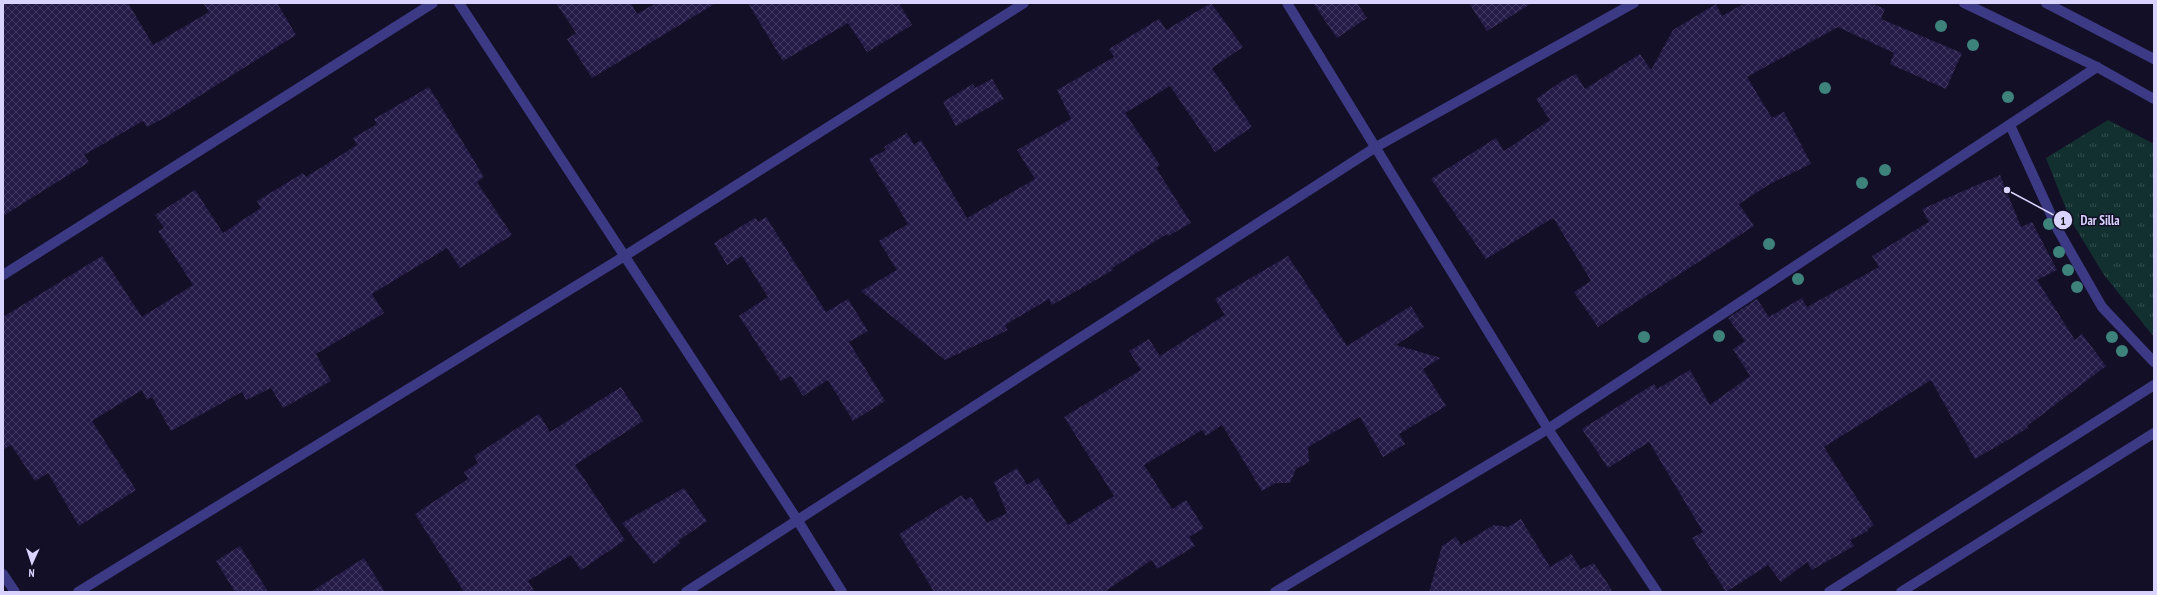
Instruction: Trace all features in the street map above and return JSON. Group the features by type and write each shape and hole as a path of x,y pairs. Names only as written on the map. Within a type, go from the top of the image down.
{"street":[{"path":"3,275 433,3"},
{"path":"459,3 623,257 798,521 842,592"},
{"path":"78,592 623,257 1024,3"},
{"path":"1287,3 1548,429 1657,592"},
{"path":"686,592 1376,147 1634,3"},
{"path":"1964,3 2097,68 2154,99"},
{"path":"2046,3 2154,59"},
{"path":"1275,592 1548,429 2097,68"},
{"path":"2010,125 2058,230 2102,306 2154,362"},
{"path":"1829,592 2154,385"},
{"path":"1901,592 2154,432"},
{"path":"3,574 15,592"}],"green space":[{"path":"2108,120 2154,144 2154,337 2104,275 2070,219 2046,158"}],"building":[{"path":"3,3 128,3 153,45 209,12 203,3 277,3 296,35 166,117 147,127 143,121 84,155 89,162 3,216"},
{"path":"556,3 631,3 637,14 656,3 716,3 592,78 567,39 576,33"},
{"path":"748,3 899,3 912,25 867,52 848,23 783,61"},
{"path":"1211,3 1243,47 1212,68 1252,127 1215,152 1170,86 1125,113 1160,165 1156,168 1191,223 1168,236 1167,234 1112,268 1113,270 1052,305 1049,299 1005,325 1008,330 945,360 861,291 897,270 879,241 908,224 869,159 886,150 884,147 907,133 914,145 921,140 967,218 1035,179 1017,150 1071,119 1057,90 1114,57 1109,49 1159,19 1166,30"},
{"path":"1313,3 1357,3 1367,18 1337,38"},
{"path":"1469,3 1532,3 1487,31"},
{"path":"1745,3 1871,3 1885,9 1881,19 1962,53 1946,89 1890,64 1894,53 1838,27 1747,77 1772,118 1784,112 1811,164 1770,184 1739,204 1754,226 1598,327 1574,292 1591,281 1554,219 1551,219 1486,259 1431,179 1496,138 1504,151 1550,120 1536,99 1562,81 1576,74 1585,89 1640,54 1651,70 1673,30 1716,4 1722,16"},
{"path":"992,79 1004,99 956,126 943,102 973,84 975,88"},
{"path":"429,87 484,177 477,182 512,235 460,268 447,248 372,294 384,313 316,354 331,381 283,408 271,388 246,400 242,392 171,431 152,397 147,400 142,390 92,421 136,490 79,526 48,473 35,481 11,445 3,450 3,317 102,256 142,317 193,285 158,231 164,228 155,215 195,190 223,233 261,208 257,201 303,173 306,177 357,145 353,138 377,124 374,119"},
{"path":"2000,175 2021,227 2032,222 2057,270 2037,280 2075,340 2082,334 2106,366 2027,426 2028,428 1975,459 1931,380 1824,447 1874,525 1868,529 1868,531 1850,540 1854,546 1812,570 1807,562 1781,582 1768,565 1726,592 1692,538 1703,532 1649,442 1608,468 1582,429 1654,384 1657,389 1690,370 1710,405 1750,376 1733,349 1745,341 1728,318 1757,299 1769,317 1802,298 1807,307 1879,267 1872,256 1929,222 1922,209"},
{"path":"766,217 826,312 848,299 868,331 849,342 885,401 853,421 828,380 803,396 791,376 781,381 739,316 768,297 742,256 727,265 714,243 755,218 758,222"},
{"path":"1288,256 1347,346 1411,306 1424,327 1396,345 1441,358 1423,369 1446,406 1399,434 1405,444 1383,457 1360,417 1308,447 1309,462 1296,469 1290,483 1276,483 1262,491 1222,425 1206,436 1202,430 1144,465 1172,509 1186,500 1204,528 1189,537 1195,546 1157,569 1152,560 1104,592 934,592 899,534 962,495 965,500 971,497 987,523 1007,513 994,482 1017,468 1027,485 1038,478 1068,525 1114,496 1064,417 1141,370 1129,351 1149,339 1160,356 1225,315 1215,299"},
{"path":"621,387 643,421 575,465 625,540 581,570 571,555 528,581 535,592 464,592 415,514 468,479 464,472 478,463 474,456 539,414 550,432"},
{"path":"684,488 707,521 678,541 680,543 654,564 622,523"},
{"path":"1521,519 1550,567 1571,554 1581,569 1594,563 1613,592 1429,592 1442,546 1456,537 1461,545 1494,525 1508,527"},
{"path":"240,546 268,592 235,592 216,561"},
{"path":"364,558 385,592 311,592"}],"place":[{"name":"Dar Silla","path":"2007,190"}]}
